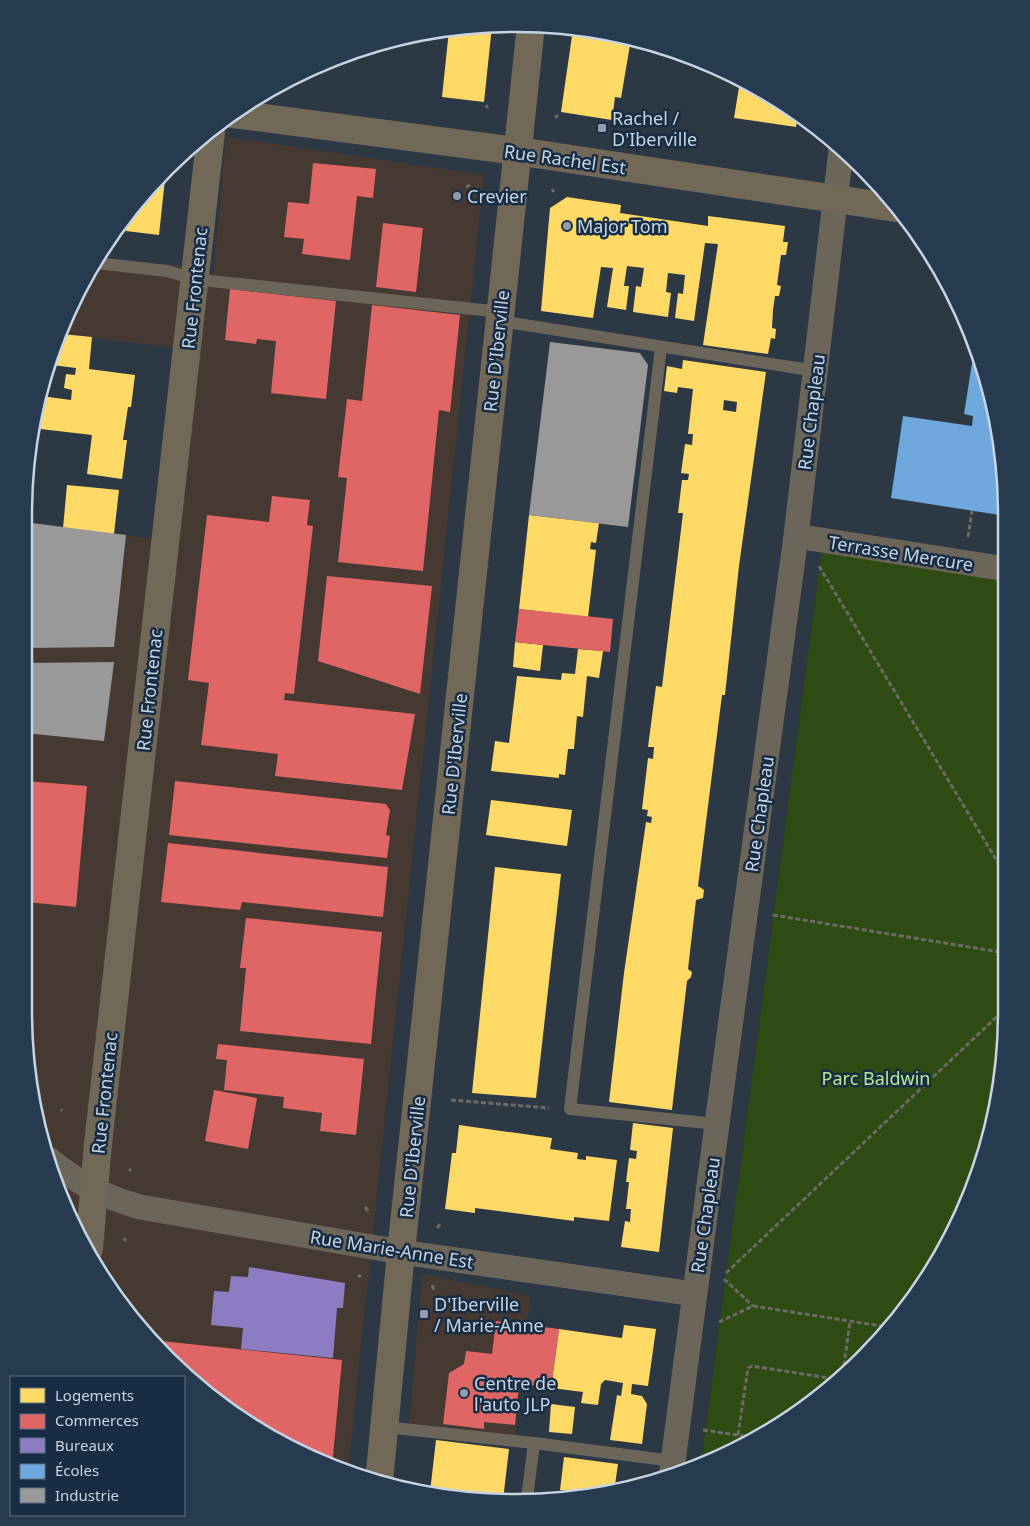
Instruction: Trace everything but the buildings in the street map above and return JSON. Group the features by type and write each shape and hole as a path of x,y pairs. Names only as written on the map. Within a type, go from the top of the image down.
{"main road":[{"name":"Rue D'Iberville","path":"380,1474 401,1252 530,33"},
{"name":"Rue Rachel Est","path":"245,116 517,151 886,206"},
{"name":"Rue Frontenac","path":"90,1238 93,1190 210,141"}],"street":[{"name":"Rue Chapleau","path":"672,1467 796,536 840,159"},
{"name":"Terrasse Mercure","path":"796,536 998,568"},
{"name":"Rue Marie-Anne Est","path":"58,1166 93,1190 126,1204 140,1207 401,1252 694,1294"}],"lane":[{"path":"103,264 166,271 194,279 500,317 661,347 816,371"},
{"path":"661,347 570,1109 717,1124"},
{"path":"385,1428 534,1443 669,1468"},
{"path":"528,1493 534,1443"}],"path":[{"path":"466,187 470,185"},
{"path":"970,522 972,510"},
{"path":"814,558 998,863"},
{"path":"769,914 998,952"},
{"path":"753,1306 722,1277 998,1016"},
{"path":"450,1100 570,1109"},
{"path":"437,1228 441,1223"},
{"path":"432,1285 435,1292"},
{"path":"715,1323 753,1306 881,1326"},
{"path":"844,1363 850,1321"},
{"path":"738,1435 748,1368 752,1366 828,1378"},
{"path":"702,1430 743,1436"}],"shaded area":[{"path":"226,137 484,175 349,1464 302,1444 274,1429 221,1394 174,1352 132,1305 97,1252 69,1196 49,1136 37,1074 32,1011 32,523 161,540 182,348 67,336 82,302 106,260 176,265 213,278"},
{"path":"422,1274 530,1296 514,1445 408,1435"}],"green space":[{"name":"Parc Baldwin","path":"822,548 998,570 998,1011 993,1074 988,1105 972,1166 961,1196 933,1252 898,1305 878,1329 833,1374 809,1394 756,1429 702,1456"}],"place":[{"name":"Rachel / D'Iberville","path":"602,128"},
{"name":"Crevier","path":"457,196"},
{"name":"Major Tom","path":"567,226"},
{"name":"D'Iberville / Marie-Anne","path":"424,1314"},
{"name":"Centre de l'auto JLP","path":"464,1393"}]}
